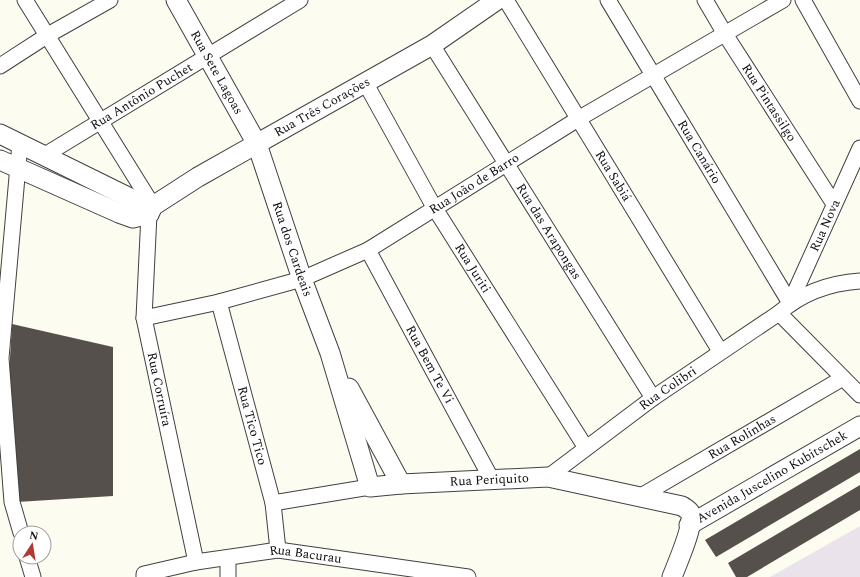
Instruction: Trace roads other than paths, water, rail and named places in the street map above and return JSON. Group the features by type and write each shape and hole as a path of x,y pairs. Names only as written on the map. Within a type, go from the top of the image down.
{"street":[{"path":"26,0 100,120 151,210"},
{"path":"0,66 48,35 110,0"},
{"name":"Rua Sete Lagoas","path":"176,0 258,144"},
{"name":"Rua Antônio Puchet","path":"45,155 100,120 300,0"},
{"name":"Rua Três Corações","path":"0,160 132,218 151,210 198,177 366,84 432,45 497,0"},
{"name":"Rua Sabiá","path":"506,0 720,351"},
{"name":"Rua Canário","path":"608,0 654,74 790,303"},
{"name":"Rua Pintassilgo","path":"705,0 725,34 834,204"},
{"name":"Rua João de Barro","path":"144,318 219,302 302,279 368,250 434,207 506,165 578,119 783,0"},
{"path":"803,0 860,101"},
{"name":"Rua das Arapongas","path":"432,45 652,398"},
{"name":"Rua Juriti","path":"366,84 434,207 586,448"},
{"path":"0,134 45,155 151,210"},
{"path":"18,525 12,502 1,358 20,143"},
{"name":"Rua dos Cardeais","path":"258,144 302,279 330,353 370,487"},
{"name":"Rua Nova","path":"790,303 834,204 854,173 860,148"},
{"name":"Rua Corruíra","path":"151,210 144,318 196,562"},
{"name":"Rua Bem Te Vi","path":"368,250 492,480"},
{"path":"790,303 816,290 835,284 860,281"},
{"name":"Rua Tico Tico","path":"219,302 273,503 278,550"},
{"name":"Rua Colibri","path":"548,476 652,398 720,351 779,313 790,303"},
{"path":"779,313 860,395"},
{"name":"Rua dos Cardeais","path":"330,353 401,484"},
{"name":"Rua Rolinhas","path":"641,496 843,378"},
{"name":"Avenida Juscelino Kubitschek","path":"672,577 690,525 860,426"},
{"name":"Rua Periquito","path":"273,503 370,487 548,476 682,506 688,510 691,516 690,525"},
{"name":"Rua Bacurau","path":"144,575 196,562 278,550 468,577"},
{"path":"228,558 228,577"},
{"path":"29,565 33,577"}]}
